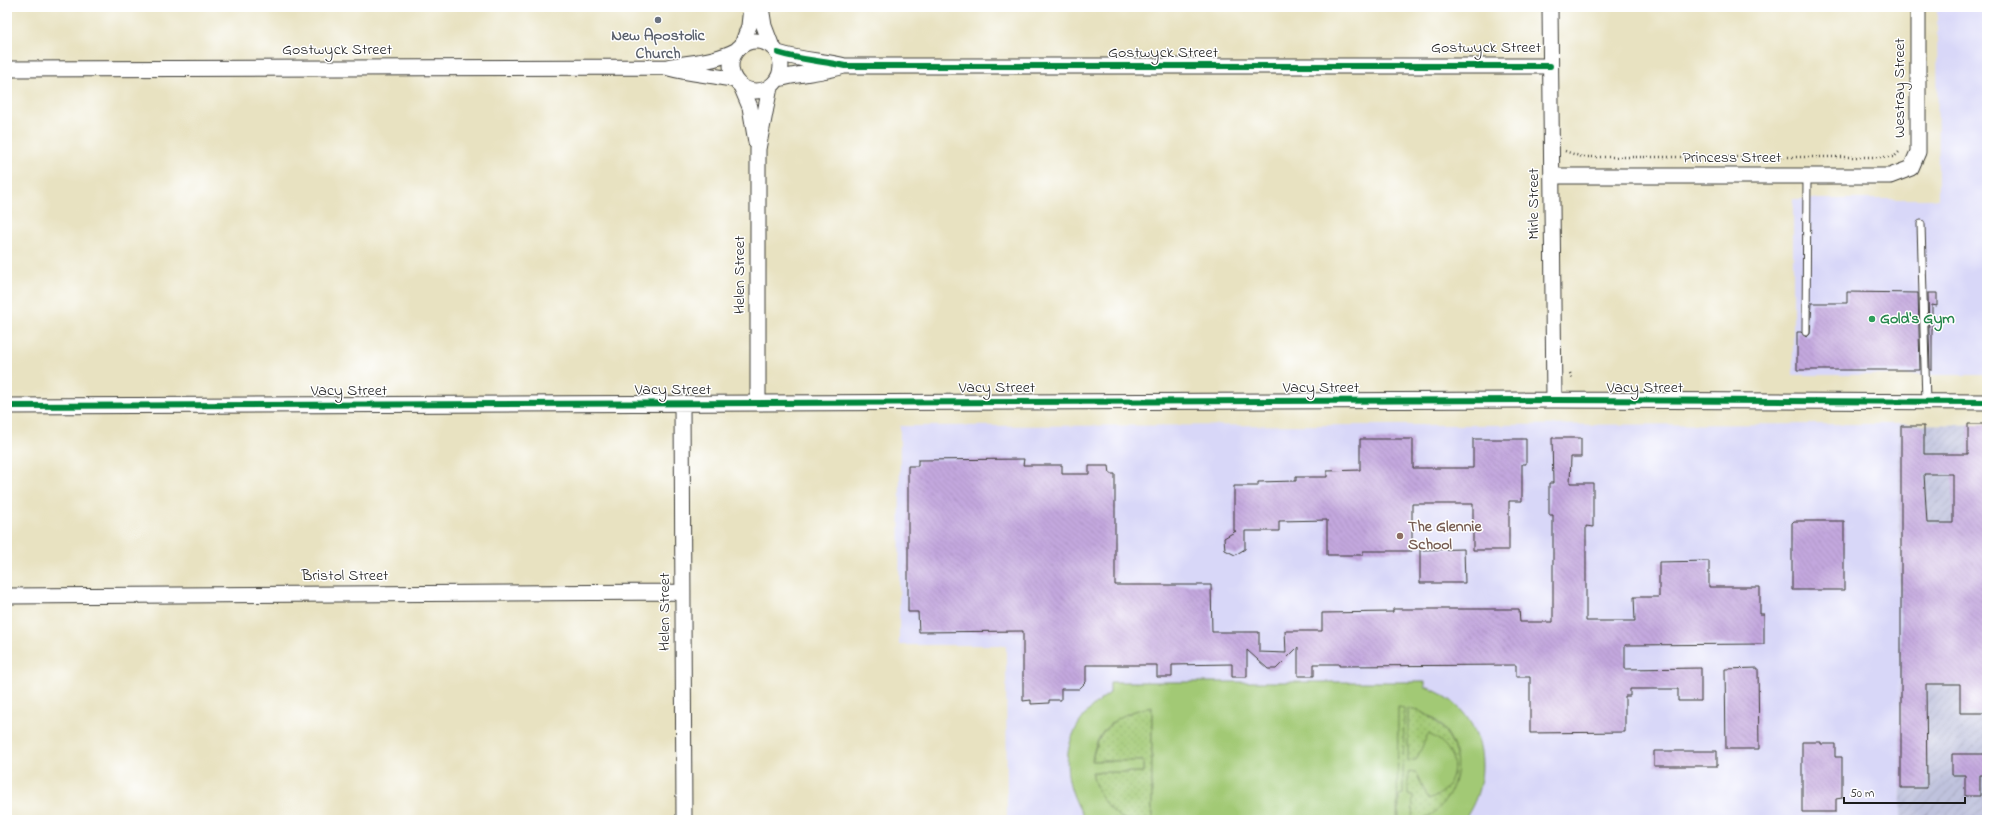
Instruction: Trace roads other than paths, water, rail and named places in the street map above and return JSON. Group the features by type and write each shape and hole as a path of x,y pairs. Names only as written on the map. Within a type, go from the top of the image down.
{"street":[{"path":"751,7 749,26 731,65 738,83 755,91 774,83 782,68 764,26 761,7"},
{"name":"Mirle Street","path":"1550,7 1554,400"},
{"name":"Westray Street","path":"1911,168 1918,152 1918,7"},
{"path":"740,48 758,41 765,43 775,50"},
{"name":"Gostwyck Street","path":"7,69 666,67 686,62 718,59 740,48"},
{"name":"Gostwyck Street","path":"775,50 797,59 826,61 845,66 1550,66"},
{"name":"Gostwyck Street","path":"774,83 797,74 826,72 845,66"},
{"name":"Gostwyck Street","path":"666,67 686,72 717,76 738,83"},
{"name":"Helen Street","path":"738,83 750,107 752,129 758,149"},
{"name":"Helen Street","path":"758,402 758,149 774,83"},
{"name":"Princess Street","path":"1552,176 1890,176 1911,168"},
{"name":"Vacy Street","path":"7,406 1554,400 1987,402"},
{"name":"Helen Street","path":"682,403 684,820"},
{"name":"Bristol Street","path":"7,596 683,592"}],"lane":[{"path":"1806,332 1808,226 1807,177"},
{"path":"1921,224 1926,402"}],"place":[{"name":"New Apostolic Church","path":"658,20"},
{"name":"Gold's Gym","path":"1872,319"},
{"name":"The Glennie School","path":"1400,536"}]}
